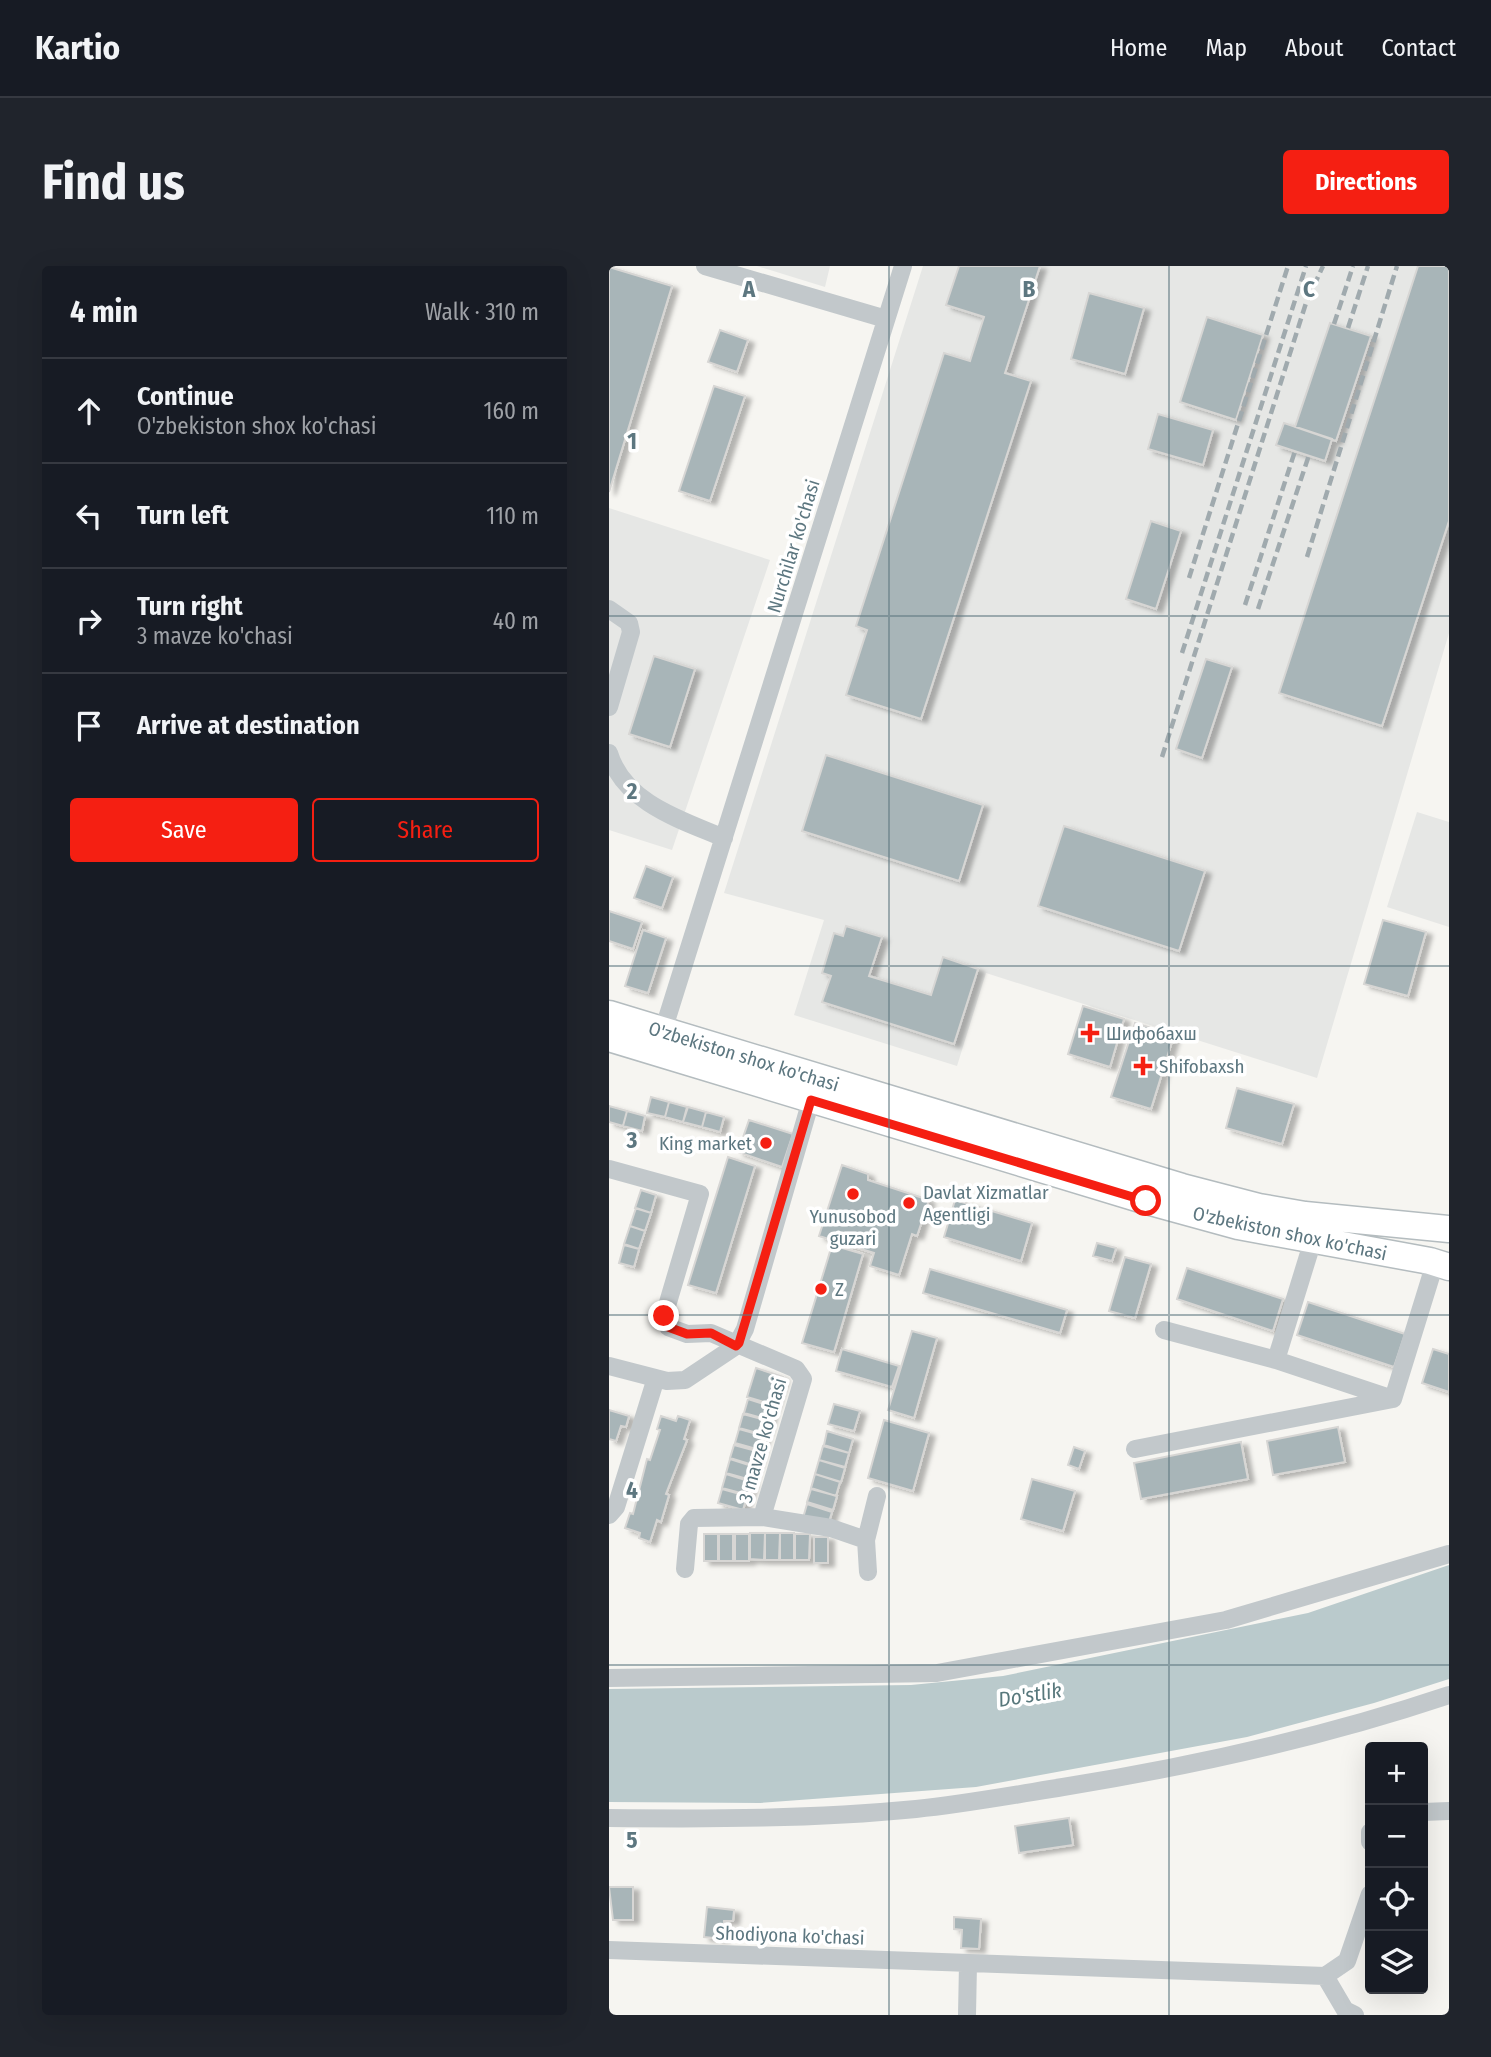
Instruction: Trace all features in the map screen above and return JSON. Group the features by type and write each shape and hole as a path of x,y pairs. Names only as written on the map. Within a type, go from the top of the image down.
{"main road":[{"name":"O'zbekiston shox ko'chasi","path":"609,1014 1171,1184 1259,1207 1395,1226 1449,1229"},
{"name":"O'zbekiston shox ko'chasi","path":"609,1038 1146,1201 1238,1226 1439,1264"}],"street":[{"path":"705,266 886,319"},
{"name":"Nurchilar ko'chasi","path":"663,1031 903,266"},
{"path":"609,609 629,623 631,632 612,683 609,707"},
{"path":"609,753 618,772 639,796 672,816 724,838"},
{"path":"609,1366 656,1378 685,1380 736,1346 745,1329 811,1100"},
{"name":"3 mavze ko'chasi","path":"609,1168 699,1194 664,1316 668,1327 687,1334 711,1333 796,1370 803,1379 762,1517"},
{"path":"1276,1360 1313,1240"},
{"path":"1393,1399 1431,1276 1439,1264"},
{"path":"1164,1330 1276,1360 1393,1399"},
{"path":"609,1515 616,1507 656,1378"},
{"path":"1135,1449 1393,1399"},
{"path":"868,1572 866,1540 877,1496"},
{"name":"3 mavze ko'chasi","path":"685,1569 689,1524 694,1518 762,1517 831,1528 866,1540"},
{"path":"609,1678 937,1673 1226,1620 1449,1554"},
{"path":"609,1818 841,1813 916,1809 994,1798 1142,1776 1375,1720 1449,1695"},
{"path":"1428,1812 1449,1811"},
{"path":"1355,2015 1345,2010 1325,1976 1347,1961 1365,1909"},
{"name":"Shodiyona ko'chasi","path":"609,1950 1325,1976"},
{"path":"967,2015 968,1964"}],"shaded area":[{"path":"757,266 830,266 825,287"},
{"path":"923,266 1449,266 1449,633 1317,1078 986,973 957,1066 794,1015 824,920 724,893"},
{"path":"609,508 770,560 672,850 609,830"},
{"path":"1417,812 1449,822 1449,927 1387,907"}],"water":[{"name":"Do'stlik","path":"1449,1565 1449,1679 1374,1703 1247,1737 976,1787 760,1803 609,1802 609,1689 911,1685 1003,1676 1308,1613"}],"building":[{"path":"959,266 1040,266 1005,373 1031,381 921,719 846,695 867,630 856,626 944,353 970,361 984,317 946,305"},
{"path":"1418,266 1449,266 1449,521 1382,726 1279,693"},
{"path":"609,267 672,286 609,492"},
{"path":"1089,293 1144,308 1125,374 1071,359"},
{"path":"1207,317 1263,335 1236,420 1180,402"},
{"path":"1330,323 1371,336 1336,441 1295,427"},
{"path":"720,330 748,340 737,372 708,362"},
{"path":"714,386 745,396 710,501 679,491"},
{"path":"1158,414 1213,430 1203,465 1148,449"},
{"path":"1284,423 1332,439 1325,461 1276,445"},
{"path":"1151,521 1181,531 1156,609 1126,599"},
{"path":"654,656 695,669 670,747 629,734"},
{"path":"1206,659 1232,667 1202,758 1176,749"},
{"path":"826,755 983,805 959,881 802,831"},
{"path":"1064,826 1205,871 1179,951 1038,906"},
{"path":"646,866 673,877 662,908 634,898"},
{"path":"609,911 642,922 633,949 609,941"},
{"path":"1383,920 1426,932 1408,996 1364,984"},
{"path":"846,926 882,937 869,976 931,995 943,957 978,969 954,1044 822,1002 831,976 822,973 834,933 843,936"},
{"path":"643,930 666,938 648,993 625,986"},
{"path":"1083,1006 1124,1019 1110,1067 1068,1054"},
{"name":"Shifobaxsh","path":"1135,1023 1174,1035 1151,1109 1111,1097"},
{"path":"1237,1088 1294,1104 1282,1144 1226,1128"},
{"path":"651,1097 669,1102 665,1117 647,1113"},
{"path":"669,1102 687,1107 683,1122 665,1117"},
{"path":"609,1106 627,1111 623,1126 609,1122"},
{"path":"688,1107 706,1112 702,1127 683,1122"},
{"path":"627,1111 645,1116 642,1131 623,1126"},
{"path":"706,1112 724,1117 720,1132 702,1127"},
{"name":"King market","path":"749,1120 793,1134 782,1167 738,1152"},
{"path":"728,1157 755,1166 716,1293 688,1285"},
{"path":"842,1165 868,1174 868,1180 929,1200 917,1236 912,1234 899,1275 870,1266 874,1253 819,1236"},
{"path":"641,1190 656,1195 651,1213 635,1208"},
{"path":"955,1200 1032,1223 1021,1261 944,1237"},
{"path":"636,1208 651,1213 645,1231 630,1226"},
{"path":"630,1226 645,1231 639,1249 624,1244"},
{"path":"1097,1243 1116,1248 1112,1261 1093,1256"},
{"path":"624,1245 639,1249 634,1267 619,1263"},
{"path":"832,1245 863,1254 834,1352 802,1343"},
{"path":"1125,1257 1151,1264 1135,1318 1109,1311"},
{"path":"1187,1268 1283,1299 1273,1331 1177,1299"},
{"path":"930,1269 1067,1310 1060,1333 923,1293"},
{"path":"1308,1302 1405,1334 1394,1367 1297,1335"},
{"path":"912,1331 937,1338 914,1418 888,1410"},
{"path":"842,1349 899,1366 892,1387 836,1371"},
{"path":"1433,1349 1449,1354 1449,1392 1422,1383"},
{"path":"756,1368 783,1377 774,1405 747,1397"},
{"path":"748,1399 773,1407 769,1420 744,1413"},
{"path":"834,1404 860,1411 854,1431 828,1424"},
{"path":"609,1410 629,1416 626,1427 621,1426 616,1441 609,1439"},
{"path":"743,1414 769,1421 765,1435 739,1428"},
{"path":"661,1416 676,1421 678,1416 690,1420 684,1439 687,1440 666,1494 669,1495 661,1522 657,1520 650,1542 639,1538 640,1533 625,1528 630,1513 633,1514 647,1459 650,1460 660,1430 657,1429"},
{"path":"884,1420 929,1433 913,1491 868,1478"},
{"path":"1338,1427 1345,1462 1273,1475 1267,1441"},
{"path":"739,1429 764,1436 760,1450 735,1443"},
{"path":"827,1431 853,1439 849,1453 824,1445"},
{"path":"1241,1442 1248,1479 1141,1499 1134,1463"},
{"path":"734,1445 760,1452 756,1466 730,1458"},
{"path":"823,1446 849,1453 845,1467 819,1460"},
{"path":"1074,1447 1085,1451 1079,1469 1068,1465"},
{"path":"730,1459 755,1467 751,1480 726,1473"},
{"path":"819,1460 845,1468 841,1482 815,1474"},
{"path":"726,1474 752,1482 748,1495 722,1488"},
{"path":"815,1474 840,1482 836,1496 811,1488"},
{"path":"1032,1479 1075,1491 1063,1531 1021,1519"},
{"path":"722,1489 747,1496 743,1510 718,1503"},
{"path":"811,1489 837,1496 833,1510 807,1502"},
{"path":"807,1504 832,1512 828,1525 803,1518"},
{"path":"750,1533 765,1533 764,1560 750,1559"},
{"path":"765,1533 780,1533 779,1560 765,1560"},
{"path":"780,1533 794,1533 794,1560 780,1560"},
{"path":"704,1534 718,1534 718,1561 704,1561"},
{"path":"719,1534 733,1534 733,1561 719,1561"},
{"path":"735,1534 749,1534 749,1561 735,1561"},
{"path":"795,1534 810,1534 809,1560 795,1560"},
{"path":"814,1537 828,1537 828,1563 814,1563"},
{"path":"1069,1818 1073,1845 1019,1853 1015,1826"},
{"path":"609,1887 633,1887 633,1920 613,1920"},
{"path":"707,1907 734,1910 733,1921 724,1921 723,1939 704,1937"},
{"path":"954,1917 981,1919 979,1949 961,1948 962,1930 954,1929"}],"railway":[{"path":"1189,578 1288,266"},
{"path":"1182,653 1306,266"},
{"path":"1162,757 1306,303 1323,266"},
{"path":"1334,324 1353,266"},
{"path":"1348,328 1368,266"},
{"path":"1307,557 1397,266"},
{"path":"1245,605 1295,451"},
{"path":"1258,609 1309,455"}],"place":[{"name":"Шифобахш","path":"1090,1033"},
{"name":"Shifobaxsh","path":"1143,1066"},
{"name":"King market","path":"766,1143"},
{"name":"Yunusobod guzari","path":"853,1194"},
{"name":"Davlat Xizmatlar Agentligi","path":"909,1203"},
{"name":"Z","path":"821,1289"}],"route":[{"path":"664,1316 668,1327 687,1334 711,1333 736,1346 739,1343 811,1100 1146,1201"}]}
